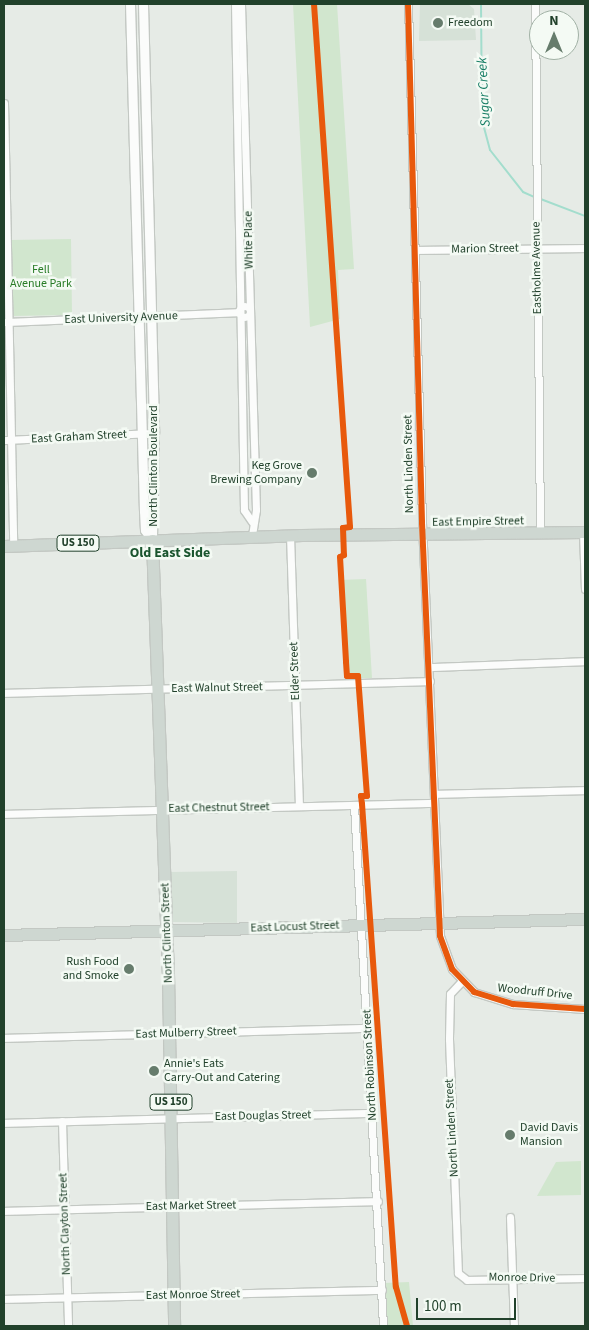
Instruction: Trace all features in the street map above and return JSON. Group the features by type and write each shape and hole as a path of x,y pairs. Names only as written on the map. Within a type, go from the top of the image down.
{"main road":[{"name":"East Empire Street","path":"9,546 252,536 584,532"},
{"name":"North Clinton Street","path":"152,540 167,931 174,1326"},
{"name":"East Locust Street","path":"4,935 585,919"}],"street":[{"name":"North Clinton Boulevard","path":"130,4 141,434 145,530 152,540"},
{"name":"North Clinton Boulevard","path":"143,4 154,433 152,540"},
{"name":"White Place","path":"235,4 235,136 244,510 252,522"},
{"name":"White Place","path":"241,4 248,167 256,510 252,522 252,536"},
{"name":"North Linden Street","path":"408,4 424,534 439,923"},
{"name":"Eastholme Avenue","path":"535,4 540,532"},
{"path":"4,103 9,546"},
{"path":"133,114 146,113"},
{"path":"235,136 247,136"},
{"path":"236,167 248,167"},
{"path":"135,217 149,216"},
{"name":"Marion Street","path":"416,250 585,248"},
{"path":"239,312 246,318 251,312"},
{"name":"East University Avenue","path":"6,322 239,312"},
{"path":"242,419 254,419"},
{"name":"East Graham Street","path":"8,440 154,433"},
{"path":"584,532 585,589"},
{"name":"Elder Street","path":"290,536 300,806"},
{"path":"430,666 585,661"},
{"name":"East Walnut Street","path":"4,693 430,682"},
{"path":"434,794 585,790"},
{"name":"East Chestnut Street","path":"4,814 434,803"},
{"name":"North Robinson Street","path":"354,805 363,925 383,1326"},
{"path":"439,923 442,948 461,982"},
{"name":"North Linden Street","path":"460,1277 449,1039 450,994 461,982"},
{"name":"Woodruff Drive","path":"461,982 498,1001 585,1009"},
{"name":"East Mulberry Street","path":"4,1038 367,1028"},
{"name":"East Douglas Street","path":"4,1123 372,1113"},
{"name":"North Clayton Street","path":"62,1121 68,1326"},
{"name":"East Market Street","path":"4,1210 378,1201"},
{"path":"510,1216 514,1326"},
{"name":"Monroe Drive","path":"460,1277 467,1280 513,1277 585,1278"},
{"name":"East Monroe Street","path":"4,1299 382,1290"}],"shaded area":[{"path":"420,4 468,4 474,9 476,40 419,41"},
{"path":"237,871 237,923 173,922 171,872"}],"green space":[{"path":"293,4 337,4 354,269 338,270 340,319 310,327"},
{"name":"Fell Avenue Park","path":"71,239 72,315 11,316 9,240"},
{"path":"366,579 372,678 346,679 339,580"},
{"path":"581,1161 581,1195 537,1196 556,1162"},
{"path":"409,1282 413,1326 386,1326 384,1283"}],"waterway":[{"name":"Sugar Creek","path":"481,4 482,120 490,150 523,192 534,197"},
{"name":"Sugar Creek","path":"538,198 585,216"}],"cycle path":[{"path":"314,4 350,527 343,528 344,555 340,557 346,662 347,676 358,676 367,796 361,796 396,1287 407,1326"},
{"path":"408,4 422,523 440,936 452,969 474,992 513,1004 585,1009"}],"place":[{"name":"Freedom","path":"438,23"},
{"name":"Keg Grove Brewing Company","path":"312,473"},
{"name":"Rush Food and Smoke","path":"129,969"},
{"name":"Annie's Eats Carry-Out and Catering","path":"154,1071"},
{"name":"David Davis Mansion","path":"510,1135"}],"district":[{"name":"Old East Side","path":"170,553"}]}
